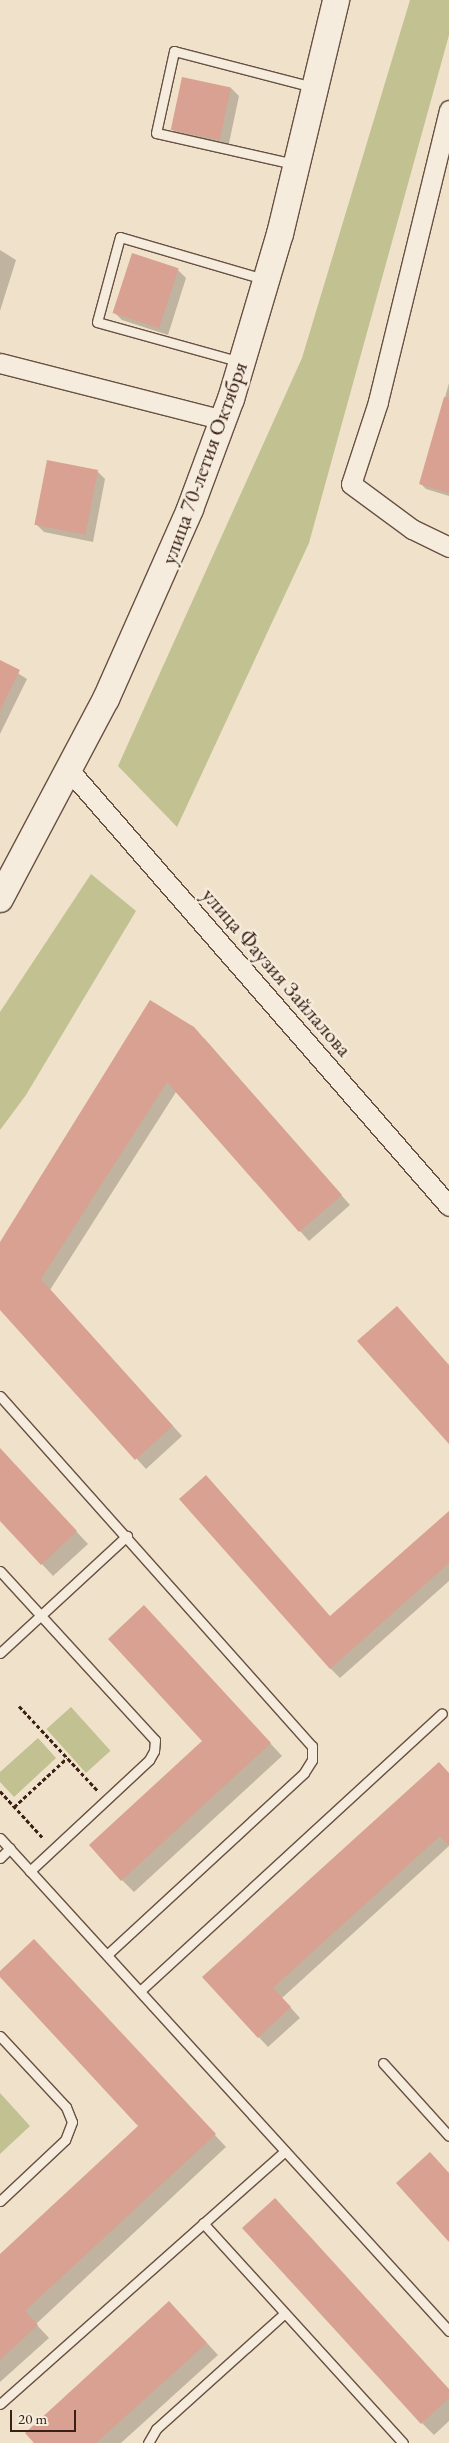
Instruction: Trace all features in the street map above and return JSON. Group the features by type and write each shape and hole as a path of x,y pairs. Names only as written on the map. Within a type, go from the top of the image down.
{"main road":[{"name":"улица 70-летия Октября","path":"0,899 69,770 147,613 224,420 266,280 297,165 336,0"}],"street":[{"path":"449,110 378,402 351,484 412,529 449,548"},
{"path":"0,363 224,420"},
{"name":"улица Фаузия Зайлалова","path":"69,770 449,1206"}],"lane":[{"path":"297,165 156,133 174,51 316,88"},
{"path":"242,362 97,322 120,237 266,280"},
{"path":"0,1396 308,1738 313,1753 310,1766 304,1773 106,1955"},
{"path":"0,1653 127,1536"},
{"path":"0,1571 155,1740 152,1757 30,1871"},
{"path":"140,1991 442,1713"},
{"path":"0,1838 449,2331"},
{"path":"0,1858 10,1848"},
{"path":"0,2036 66,2107 72,2122 65,2140 0,2201"},
{"path":"383,2063 449,2136"},
{"path":"0,2404 285,2151"},
{"path":"203,2223 403,2443"},
{"path":"148,2443 156,2430 285,2313"}],"path":[{"path":"20,1706 106,1800"},
{"path":"14,1807 67,1758"},
{"path":"0,1791 53,1849"}],"green space":[{"path":"410,0 449,0 449,35 309,543 177,827 118,766 302,358"},
{"path":"91,874 136,911 26,1095 0,1130 0,1012"},
{"path":"71,1707 110,1751 86,1773 46,1729"},
{"path":"38,1738 56,1758 14,1797 0,1782 0,1772"},
{"path":"0,2093 30,2126 0,2154"}],"building":[{"path":"182,77 231,87 220,140 171,130"},
{"path":"132,253 179,268 159,328 113,313"},
{"path":"444,397 449,398 449,493 419,484"},
{"path":"47,460 98,470 85,535 34,525"},
{"path":"0,660 20,670 0,711"},
{"path":"150,1000 194,1027 342,1195 299,1232 167,1082 41,1279 173,1426 135,1460 0,1310 0,1242"},
{"path":"397,1306 449,1365 449,1444 357,1341"},
{"path":"0,1448 77,1531 41,1565 0,1521"},
{"path":"206,1475 330,1616 449,1511 449,1563 330,1669 179,1499"},
{"path":"144,1605 271,1743 121,1881 89,1845 202,1741 108,1639"},
{"path":"439,1762 449,1773 449,1846 440,1836 273,1988 291,2007 258,2038 202,1977"},
{"path":"34,1939 216,2134 25,2311 38,2325 0,2360 0,2254 138,2126 0,1977 0,1971"},
{"path":"430,2152 449,2173 449,2242 396,2183"},
{"path":"275,2198 449,2389 449,2398 421,2424 242,2228"},
{"path":"169,2301 207,2343 96,2443 34,2443 25,2433"}]}
